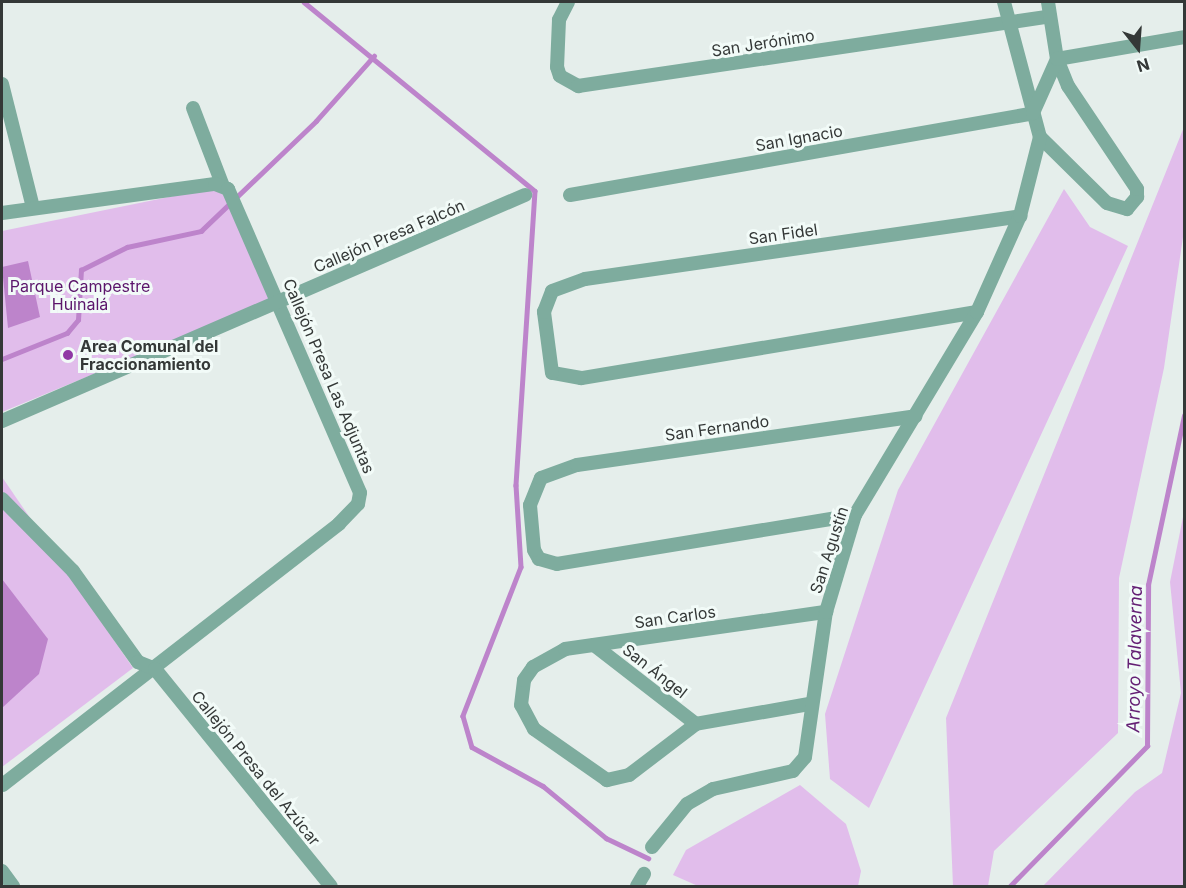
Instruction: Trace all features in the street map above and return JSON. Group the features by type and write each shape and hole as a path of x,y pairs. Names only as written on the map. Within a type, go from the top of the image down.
{"street":[{"name":"San Jerónimo","path":"568,2 559,20 557,67 560,76 578,86 1008,23 1049,9"},
{"path":"1004,2 1040,136 1107,203 1117,209 1134,203 1137,189 1083,114 1057,59 1049,9"},
{"path":"1057,59 1185,37"},
{"path":"1034,113 1057,59"},
{"path":"2,84 33,207"},
{"name":"Callejón Presa Las Adjuntas","path":"2,785 155,669 358,504 358,483 238,205 223,186 193,108"},
{"name":"San Ignacio","path":"570,195 1034,113"},
{"name":"San Agustín","path":"652,847 687,804 713,789 800,766 826,612 855,515 977,312 1020,216 1040,136"},
{"path":"2,213 33,207 223,186"},
{"name":"Callejón Presa Falcón","path":"2,421 525,195"},
{"name":"San Fidel","path":"977,312 581,378 552,373 544,312 552,291 585,279 1020,216"},
{"name":"San Fernando","path":"855,515 570,562 539,559 533,490 541,478 577,465 915,416"},
{"path":"2,499 73,571 138,662 155,669"},
{"name":"San Carlos","path":"696,724 629,775 607,780 597,776 526,720 524,680 533,666 545,656 594,645 826,612"},
{"name":"San Ángel","path":"594,645 696,724"},
{"name":"Callejón Presa del Azúcar","path":"155,669 331,886"},
{"path":"696,724 809,704"},
{"path":"2,871 13,886"}],"green space":[{"path":"1184,127 1184,230 1164,368 1119,578 1118,733 994,851 988,886 953,886 946,718"},
{"name":"Parque Campestre Huinalá","path":"213,188 227,197 277,298 2,412 2,231"},
{"path":"1064,189 1090,227 1128,246 869,808 830,779 825,714 898,490"},
{"path":"2,477 133,668 2,767"},
{"path":"1184,512 1184,886 1043,886 1135,792 1162,773 1181,693 1170,582"},
{"path":"800,785 846,824 861,871 858,886 698,886 673,875 686,850"}],"shaded area":[{"path":"28,261 40,317 8,328 2,267"},
{"path":"2,579 48,639 39,674 2,708"}],"waterway":[{"path":"304,2 535,191 516,485 521,567 463,716 472,747 543,786 606,838 648,858"},
{"path":"2,359 67,333 78,320 81,270 127,247 201,231 316,121 374,56"},
{"name":"Arroyo Talaverna","path":"1010,886 1147,746 1148,585 1184,416"}],"place":[{"name":"Area Comunal del Fraccionamiento","path":"68,355"}]}
